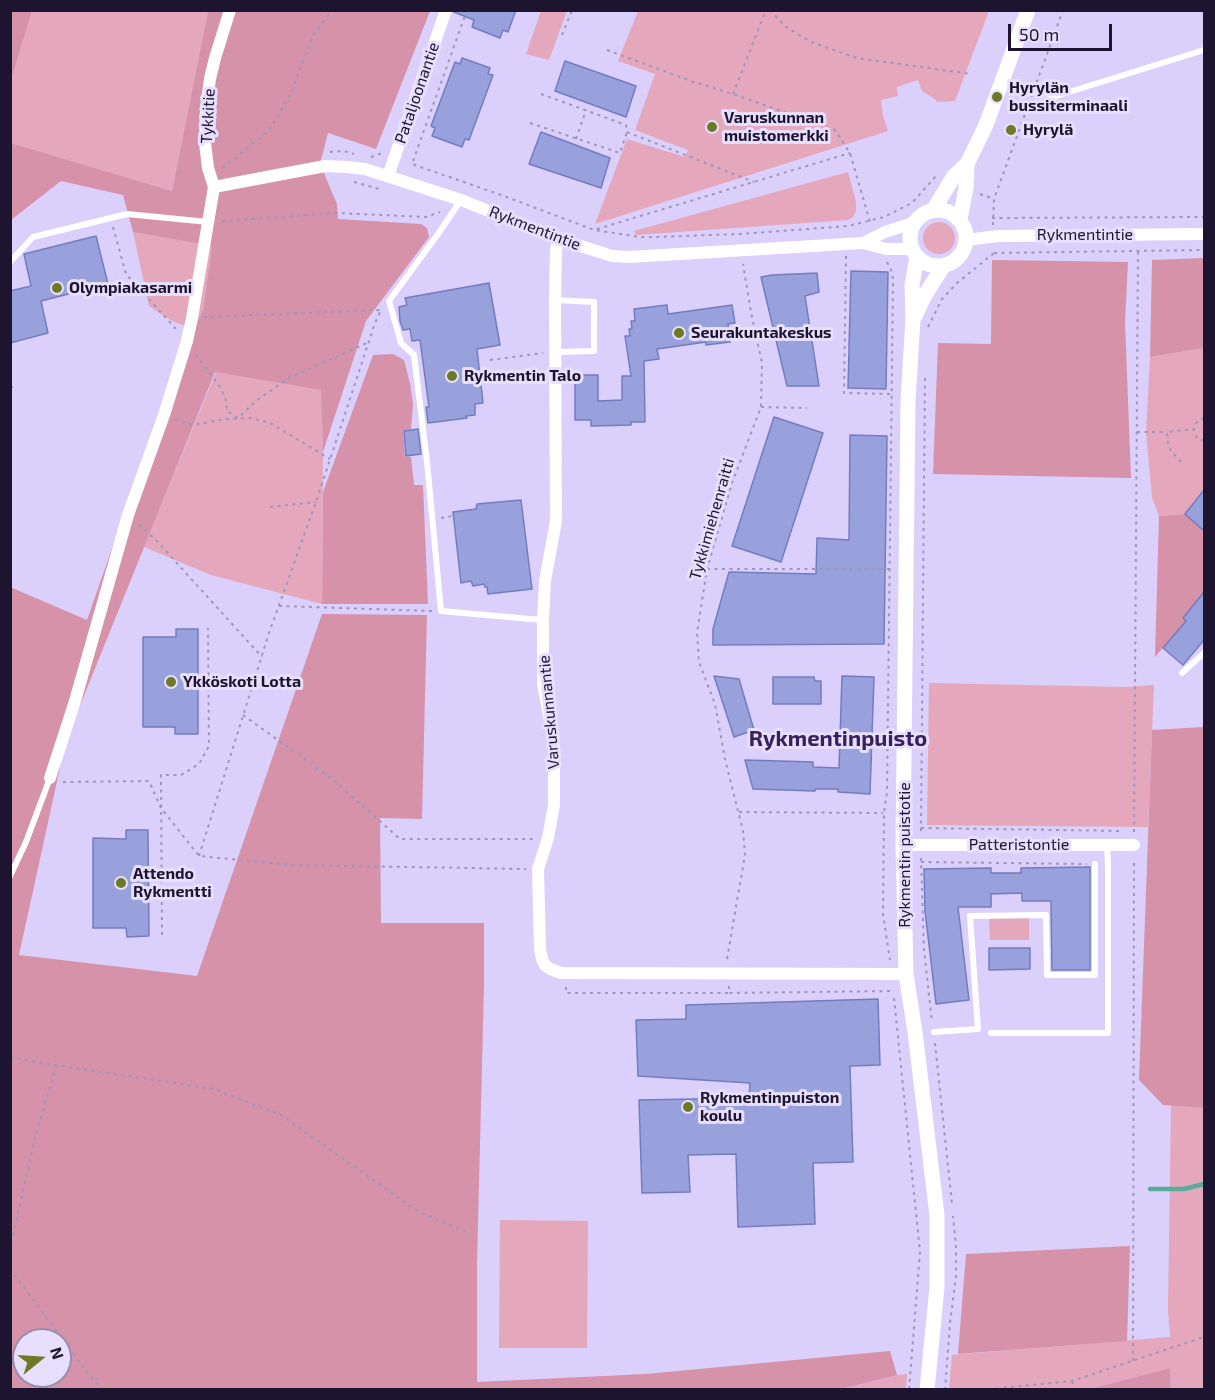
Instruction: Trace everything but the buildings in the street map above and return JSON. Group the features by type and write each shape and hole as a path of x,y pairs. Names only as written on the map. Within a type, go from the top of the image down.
{"street":[{"name":"Tykkitie","path":"49,780 75,701 128,515 164,415 187,341 207,222 213,200 214,187 208,168 205,143 206,108 213,69 230,10"},
{"name":"Pataljoonantie","path":"388,176 446,10"},
{"path":"960,219 968,164 986,125 1028,10"},
{"path":"934,209 954,176 968,164"},
{"name":"Rykmentintie","path":"214,187 325,166 347,167 365,169 461,200 559,239 612,256 629,257 863,243 914,253"},
{"path":"934,209 948,211 960,219 966,232 966,240 964,249 952,262 944,266 934,266 925,263 914,253 909,236 913,223 919,216 934,209"},
{"name":"Rykmentintie","path":"863,243 885,232 913,223"},
{"name":"Rykmentintie","path":"966,240 993,236 1204,234"},
{"name":"Varuskunnantie","path":"559,239 556,250 555,300 556,520 545,581 543,620 543,684 554,741 554,805 548,838 538,869 542,959 550,969 566,973"},
{"name":"Rykmentin puistotie","path":"914,253 908,401 903,845 899,974 915,1032 937,1215 938,1271 927,1389"},
{"name":"Rykmentin puistotie","path":"913,319 944,266"},
{"name":"Patteristontie","path":"903,845 1134,845"},
{"path":"566,973 728,967 899,974"}],"lane":[{"path":"1050,98 1204,50"},
{"path":"461,200 389,301 400,343 414,355 428,462 441,611 543,620"},
{"path":"10,262 33,237 128,214 207,222"},
{"path":"555,300 594,302 594,351 556,352"},
{"path":"1182,673 1204,653"},
{"path":"10,876 26,843 49,780"},
{"path":"991,1033 1108,1033 1107,845"},
{"path":"934,1032 978,1029 970,916 1046,915 1047,975 1095,975 1095,864"}],"path":[{"path":"217,162 224,170 269,130 290,95 314,34 332,10"},
{"path":"467,10 411,164 594,230 655,237 740,234 848,226 884,217 912,203 936,176"},
{"path":"562,35 572,10"},
{"path":"734,94 766,10"},
{"path":"770,10 786,27 811,42 857,58 971,74"},
{"path":"994,253 992,218 994,199 1063,10"},
{"path":"608,50 835,130 850,153 870,222"},
{"path":"530,123 620,153 627,132 626,125 542,94"},
{"path":"576,139 586,110"},
{"path":"627,132 754,182"},
{"path":"594,230 850,153"},
{"path":"207,222 338,213 426,217 447,209"},
{"path":"992,218 1204,217"},
{"path":"111,219 126,274 187,341 221,388 226,400 227,411 238,418"},
{"path":"1133,1361 1138,250"},
{"path":"926,332 942,299 957,283 994,253 1204,250"},
{"path":"846,256 844,393 891,394"},
{"path":"885,260 893,279 887,792 884,813 883,914 899,974"},
{"name":"Tykkimiehenraitti","path":"729,993 728,967 745,855 743,831 725,759 715,704 699,662 697,633 707,569 732,483 761,407 762,363 742,262"},
{"path":"199,856 268,633 316,502 368,342 381,310 389,301"},
{"path":"192,318 381,310"},
{"path":"238,418 257,399 291,377 368,342"},
{"path":"490,360 556,352"},
{"path":"925,372 921,862 924,950 934,1032"},
{"path":"761,407 807,408"},
{"path":"164,415 192,425 238,418 250,418 270,423 330,459"},
{"path":"1204,418 1198,421 1194,429 1197,438 1204,441"},
{"path":"1137,432 1194,429"},
{"path":"1167,432 1171,451 1181,462"},
{"path":"270,507 316,502"},
{"path":"128,515 155,539 262,657"},
{"path":"707,569 890,569"},
{"path":"279,606 441,611"},
{"path":"162,935 161,775 181,775 199,764 209,746 208,628"},
{"path":"243,715 331,778 400,839 548,838"},
{"path":"49,780 149,781 161,808 199,856 291,865 538,869"},
{"path":"739,812 884,813"},
{"path":"921,828 1122,831"},
{"path":"921,862 1095,864"},
{"path":"566,973 566,993 893,991 920,1252 909,1389"},
{"path":"10,1057 214,1089 281,1115 416,1210 465,1232"},
{"path":"10,1250 34,1141 56,1065"},
{"path":"10,1269 93,1380 104,1389"},
{"path":"981,1389 1072,1381 1204,1337"},
{"path":"945,1389 948,1351"},
{"path":"1072,1381 1075,1389"}],"shaded area":[{"path":"638,10 989,11 955,101 937,102 922,91 918,80 897,87 898,96 881,100 888,131 595,224 627,139 685,157 688,150 635,130 655,74 618,61"},
{"path":"10,11 32,11 11,80"},
{"path":"32,11 208,11 172,191 11,143 11,80"},
{"path":"208,11 430,11 376,149 328,133 320,164 337,204 338,219 421,224 427,228 429,237 366,321 323,452 321,390 215,372 66,740 19,955 197,976 322,614 427,615 422,819 380,818 381,923 484,923 477,1382 646,1374 890,1351 897,1375 837,1390 11,1389 10,587 87,620 181,351 203,311 212,246 133,232 123,195 61,181 11,220 11,143 172,191"},
{"path":"541,11 567,11 549,60 526,54"},
{"path":"848,172 856,202 856,211 848,220 636,235 634,231"},
{"path":"939,222 950,227 955,238 950,249 939,254 928,249 923,238 928,227"},
{"path":"133,232 212,246 203,311 193,329 172,321 149,306"},
{"path":"1204,258 1204,348 1150,357 1152,260"},
{"path":"992,260 1128,262 1125,322 1131,478 933,474 938,343 991,344"},
{"path":"1204,348 1204,490 1185,514 1159,516 1152,497 1146,433 1150,357"},
{"path":"393,354 404,360 413,404 411,429 403,431 405,457 411,457 414,485 423,485 428,604 322,604 323,492 373,355"},
{"path":"216,372 322,390 322,604 211,575 144,547"},
{"path":"1185,514 1204,531 1204,592 1183,618 1186,621 1155,657 1159,516"},
{"path":"929,683 1126,687 1154,685 1148,827 927,825"},
{"path":"1204,727 1204,1108 1163,1105 1139,1080 1152,730"},
{"path":"989,915 1029,915 1029,940 990,940"},
{"path":"1171,1105 1204,1108 1204,1389 1171,1389 1170,1368 1090,1389 949,1390 952,1355 1170,1337 1168,1310"},
{"path":"500,1220 588,1221 587,1348 499,1348"},
{"path":"1130,1246 1127,1341 958,1354 966,1254"},
{"path":"1170,1368 1171,1389 1090,1389"},
{"path":"907,1374 906,1389 837,1390 897,1375"}],"waterway":[{"path":"1150,1189 1184,1189 1204,1184"}],"place":[{"name":"Hyrylän bussiterminaali","path":"997,97"},
{"name":"Varuskunnan muistomerkki","path":"712,127"},
{"name":"Hyrylä","path":"1011,130"},
{"name":"Olympiakasarmi","path":"57,288"},
{"name":"Seurakuntakeskus","path":"679,333"},
{"name":"Rykmentin Talo","path":"452,376"},
{"name":"Ykköskoti Lotta","path":"171,682"},
{"name":"Attendo Rykmentti","path":"121,883"},
{"name":"Rykmentinpuiston koulu","path":"688,1107"}],"district":[{"name":"Rykmentinpuisto","path":"838,739"}]}
